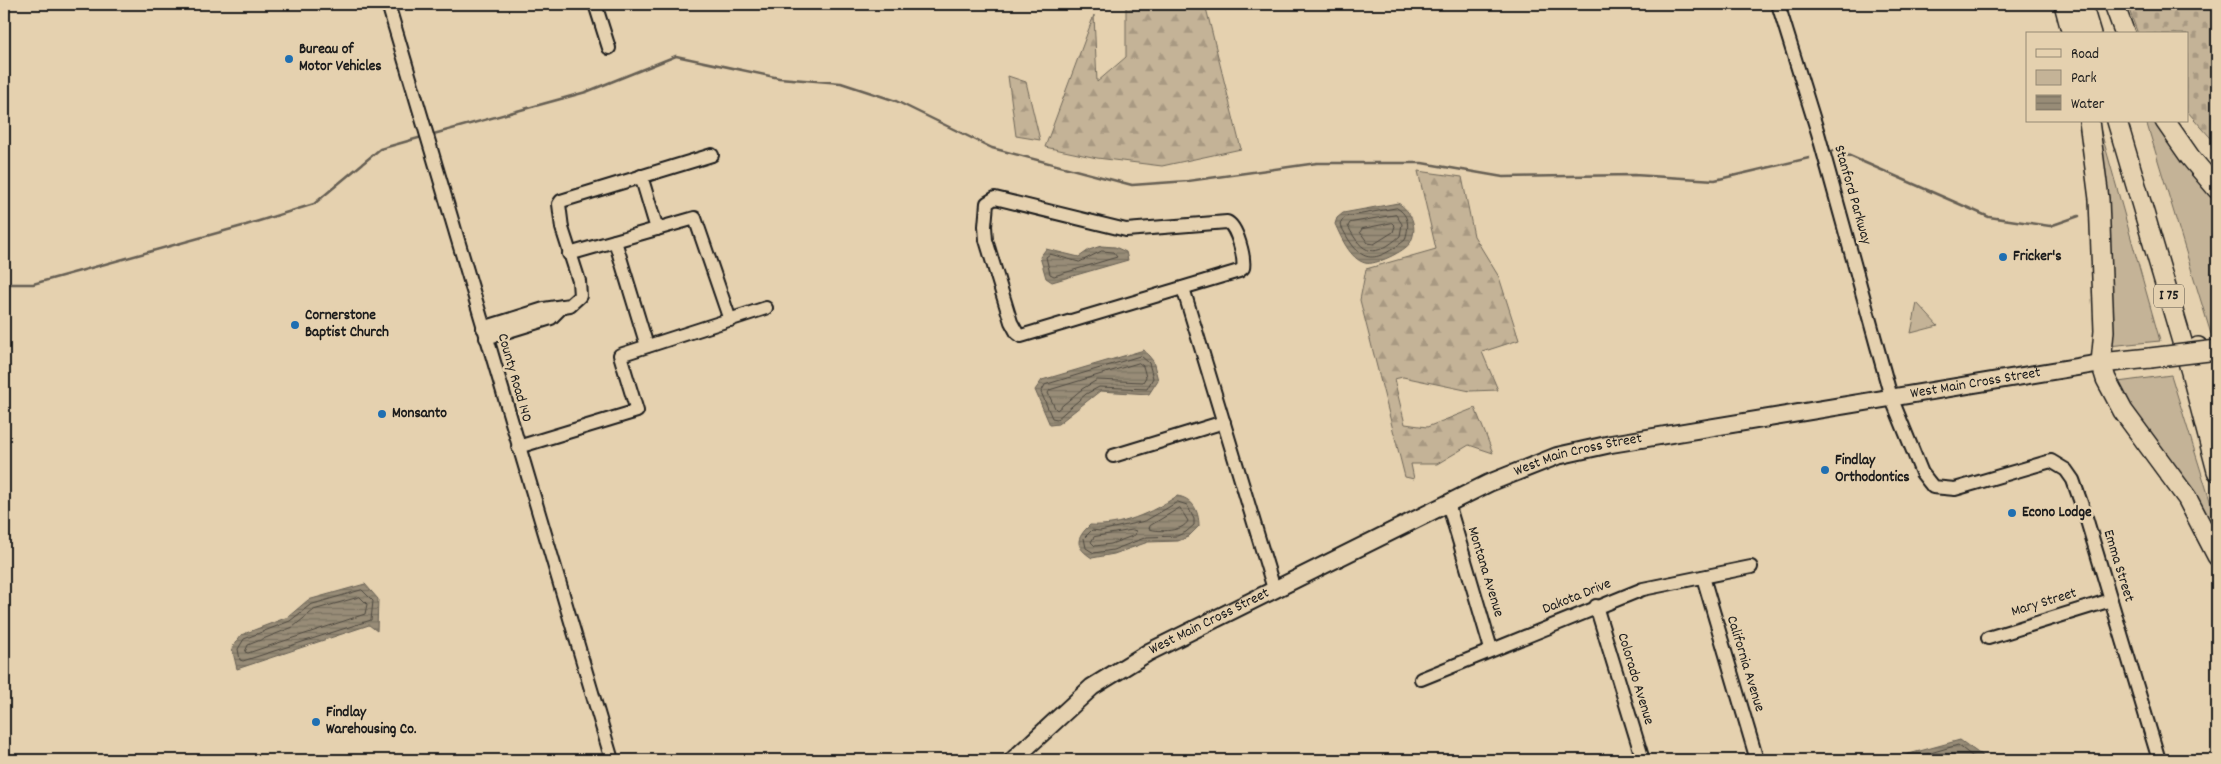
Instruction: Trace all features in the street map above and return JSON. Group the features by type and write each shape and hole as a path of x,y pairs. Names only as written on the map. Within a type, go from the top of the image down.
{"highway":[{"path":"2064,4 2071,32"},
{"path":"2082,4 2089,32"},
{"path":"2095,4 2103,32"},
{"path":"2114,4 2124,32"},
{"path":"2088,122 2099,199 2104,332 2102,363 2110,389 2118,403 2187,498 2217,556"},
{"name":"I 75","path":"2117,122 2191,372 2217,471"},
{"name":"I 75","path":"2130,122 2217,413"},
{"path":"2166,122 2190,158 2217,189"},
{"name":"West Main Cross Street","path":"2102,363 2217,350"}],"main road":[{"name":"West Main Cross Street","path":"1013,760 1073,703 1107,677 1149,652 1522,468 1575,452 1891,397 2102,363"}],"street":[{"name":"County Road 140","path":"389,4 421,119 612,760"},
{"path":"595,4 609,48"},
{"name":"Stanford Parkway","path":"1778,4 1827,167 1891,397"},
{"path":"485,333 551,318 564,306 570,305 580,296 579,282 562,228 559,204 561,201 712,155"},
{"path":"641,176 657,229"},
{"path":"994,198 1010,201 1126,230 1227,222 1232,224 1244,261 1243,268 1239,271 1183,288 1021,336 1016,333 1011,322 986,240 987,203 994,198"},
{"path":"570,254 695,218 730,320"},
{"path":"615,241 646,346"},
{"path":"1183,288 1274,589"},
{"path":"518,447 637,411 620,355 766,308"},
{"name":"Emma Street","path":"1891,397 1922,473 1933,487 1956,489 2051,461 2066,470 2073,480 2085,514 2159,760"},
{"path":"1113,456 1224,422"},
{"name":"Montana Avenue","path":"1448,503 1491,649"},
{"name":"Dakota Drive","path":"1421,679 1643,588 1751,567"},
{"name":"California Avenue","path":"1703,577 1757,760"},
{"name":"Mary Street","path":"1988,638 2111,600"},
{"name":"Colorado Avenue","path":"1596,606 1643,760"}],"green space":[{"path":"1126,4 1205,4 1241,149 1162,166 1097,158 1045,147 1094,15 1097,82 1126,57"},
{"path":"2127,4 2217,4 2217,145 2188,112 2188,32 2137,32"},
{"path":"1008,76 1026,82 1040,140 1016,136"},
{"path":"2098,122 2160,341 2108,346"},
{"path":"2146,122 2162,122 2217,197 2217,334 2211,334"},
{"path":"1418,171 1462,177 1474,236 1499,277 1519,340 1482,352 1498,390 1470,391 1403,377 1394,379 1405,424 1427,427 1475,408 1493,453 1469,445 1437,464 1411,464 1414,479 1405,477 1360,300 1366,269 1436,249"},
{"path":"1917,303 1938,326 1911,333"},
{"path":"2171,375 2217,523 2217,544 2130,416 2118,382"}],"water":[{"path":"1398,203 1407,210 1414,225 1413,237 1410,243 1402,250 1382,260 1370,263 1360,261 1350,252 1343,241 1335,224 1337,218 1343,213"},
{"path":"1101,246 1115,247 1126,252 1128,260 1052,282 1046,278 1040,257 1046,249 1079,257 1089,250"},
{"path":"1144,350 1153,361 1158,380 1149,394 1100,391 1058,424 1050,425 1035,390 1042,380"},
{"path":"1177,496 1191,502 1198,515 1199,526 1188,537 1178,541 1148,542 1114,554 1092,558 1082,550 1079,543 1080,539 1090,525 1113,524 1135,518"},
{"path":"365,584 378,599 377,631 369,625 237,669 232,648 241,635 288,617 308,600"},
{"path":"1960,740 1981,755 1982,760 1887,760"}],"waterway":[{"path":"430,135 586,92 676,56 779,78 841,83 896,101 992,148 1132,185 1188,181 1317,163 1422,163 1503,177 1634,175 1715,180 1809,158"},
{"path":"4,284 33,284 246,225 314,204 380,149 422,137"},
{"path":"1832,151 1836,150 1989,217 2050,226 2079,216"}],"place":[{"name":"Bureau of Motor Vehicles","path":"289,59"},
{"name":"Fricker's","path":"2003,257"},
{"name":"Cornerstone Baptist Church","path":"295,325"},
{"name":"Monsanto","path":"382,414"},
{"name":"Findlay Orthodontics","path":"1825,470"},
{"name":"Econo Lodge","path":"2012,513"},
{"name":"Findlay Warehousing Co.","path":"316,722"}]}
